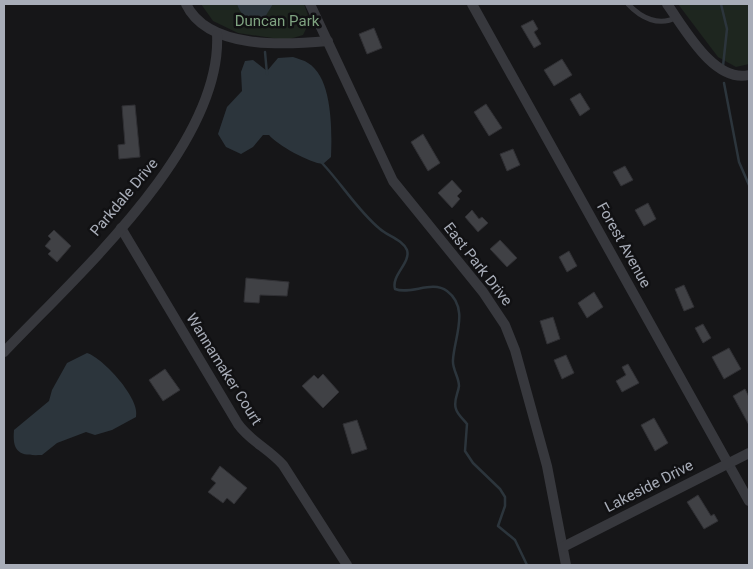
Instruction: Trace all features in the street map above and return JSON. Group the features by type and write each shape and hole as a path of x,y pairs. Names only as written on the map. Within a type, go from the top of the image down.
{"street":[{"path":"186,4 197,21 217,34 262,42 295,44 328,41"},
{"name":"East Park Drive","path":"310,4 393,181 483,292 505,325 515,350 543,448 566,565"},
{"name":"Forest Avenue","path":"472,4 749,501"},
{"path":"667,4 718,69 735,76 749,75"},
{"name":"Parkdale Drive","path":"4,352 121,228 153,190 185,141 200,110 212,77 216,58 217,34"},
{"name":"Wannamaker Court","path":"121,228 238,424 247,436 270,452 282,465 347,565"},
{"name":"Lakeside Drive","path":"563,547 749,452"}],"lane":[{"path":"628,4 636,13 652,20 668,22 677,17"}],"green space":[{"name":"Duncan Park","path":"201,4 304,4 310,21 303,35 286,40 238,33 213,21"},
{"path":"678,4 749,4 749,64 736,67 718,57"}],"shaded area":[{"path":"237,4 273,4 265,17 257,22 244,16"},
{"path":"293,57 303,60 316,70 327,93 331,120 331,157 323,164 317,163 286,148 269,135 263,135 253,147 241,154 226,147 218,134 227,107 242,91 241,72 245,61 253,60 267,71 278,58"},
{"path":"87,353 94,356 111,371 127,390 136,409 136,417 112,430 95,435 86,432 57,443 42,455 28,455 19,452 14,444 14,430 49,401 52,390 67,363"}],"building":[{"path":"533,20 538,29 534,32 541,44 534,48 521,26"},
{"path":"374,28 382,48 367,54 359,34"},
{"path":"562,59 572,75 554,86 544,70"},
{"path":"580,93 590,109 580,116 570,99"},
{"path":"486,104 502,128 489,136 474,112"},
{"path":"135,105 140,157 119,159 118,145 125,144 122,106"},
{"path":"423,134 440,163 428,171 411,142"},
{"path":"513,149 520,165 507,171 500,154"},
{"path":"625,166 633,180 621,186 613,172"},
{"path":"452,180 462,191 457,196 460,199 452,208 438,193"},
{"path":"648,203 656,219 644,226 635,210"},
{"path":"472,210 479,219 482,217 488,223 478,232 465,217"},
{"path":"54,230 71,246 57,262 48,254 51,251 45,246 51,239 48,236"},
{"path":"500,240 517,258 507,267 490,249"},
{"path":"569,251 577,266 567,272 559,257"},
{"path":"246,278 289,282 287,296 260,295 259,303 244,302"},
{"path":"684,285 694,307 684,311 675,289"},
{"path":"594,292 603,307 587,318 578,303"},
{"path":"553,317 560,339 547,344 540,321"},
{"path":"703,324 711,338 703,343 695,328"},
{"path":"729,348 741,369 724,379 712,357"},
{"path":"566,355 574,373 562,379 554,360"},
{"path":"628,364 639,383 622,392 616,381 626,375 622,367"},
{"path":"165,369 180,390 163,401 149,380"},
{"path":"323,374 339,392 323,408 302,386 314,375 318,379"},
{"path":"745,389 749,397 749,425 733,396"},
{"path":"654,418 668,443 655,451 641,425"},
{"path":"357,420 367,449 352,454 343,424"},
{"path":"220,466 247,488 234,504 227,498 223,503 208,492 216,483 211,479"},
{"path":"698,495 711,516 714,514 718,521 704,529 687,502"}],"waterway":[{"path":"721,4 727,29 723,66"},
{"path":"265,52 267,74"},
{"path":"724,83 739,162 749,185"},
{"path":"322,163 372,222 383,232 399,241 407,250 406,260 396,279 395,289 408,290 435,287 447,291 454,298 458,306 459,315 453,360 459,386 455,406 467,424 465,451 473,463 500,489 505,497 505,506 498,526 515,540 527,565"}]}
